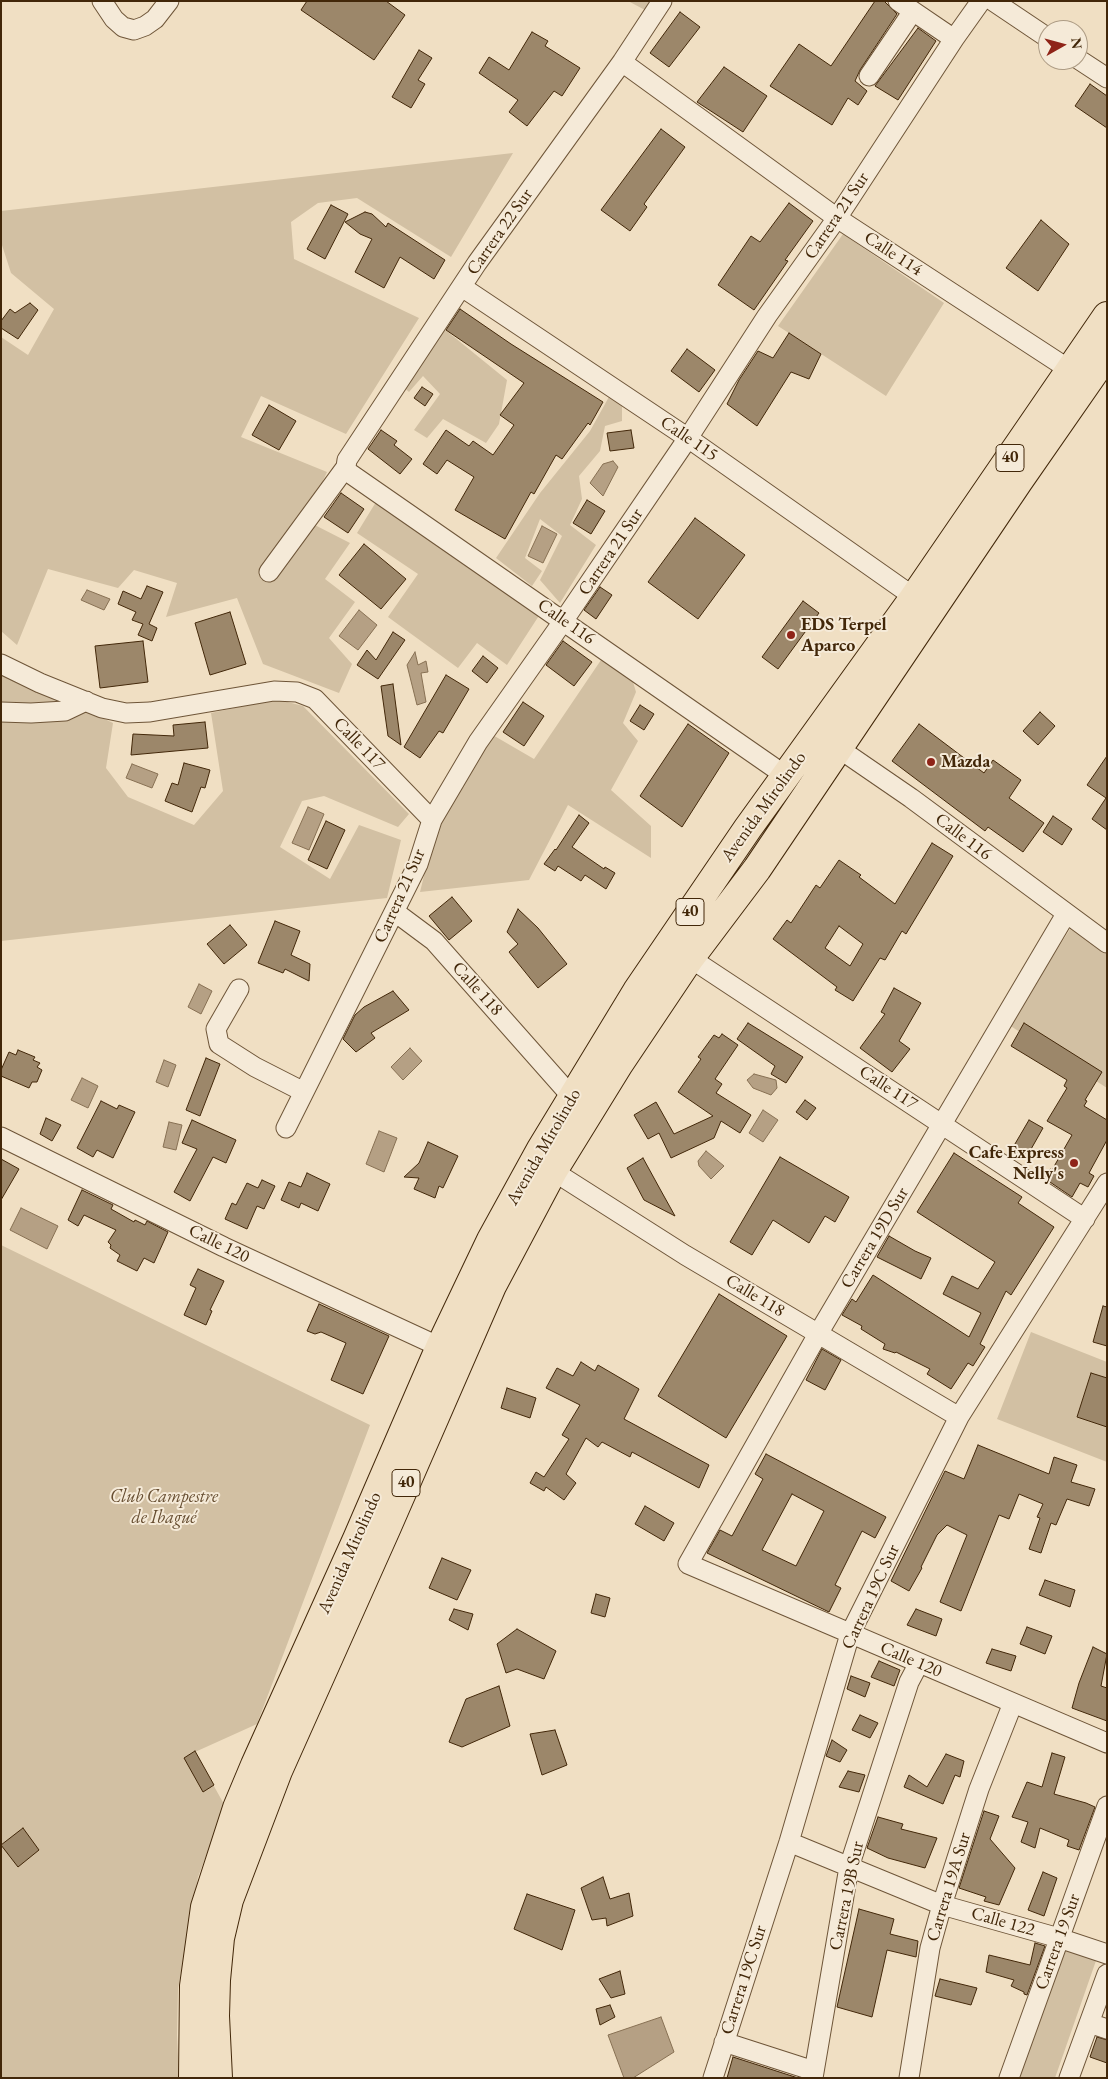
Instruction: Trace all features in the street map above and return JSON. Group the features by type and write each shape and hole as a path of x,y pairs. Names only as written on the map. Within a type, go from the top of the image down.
{"main road":[{"name":"Avenida Mirolindo","path":"218,2078 215,2016 216,1980 220,1938 229,1900 278,1771 492,1286 553,1171 618,1064 690,958 757,869 828,741 914,596 1107,316"},
{"name":"Avenida Mirolindo","path":"193,2078 194,1986 205,1907 217,1865 255,1764 357,1539 440,1347 490,1240 572,1097 637,990 711,881 786,776 828,741 1018,482 1107,354"}],"street":[{"path":"102,1 114,19 123,26 134,30 145,26 155,19 169,1"},
{"name":"Carrera 22 Sur","path":"269,572 346,467 347,460 477,263 622,62 662,1"},
{"name":"Carrera 21 Sur","path":"286,1128 418,864 432,820 478,742 688,438 767,316 837,218 981,1"},
{"path":"992,1 1038,31"},
{"path":"869,76 906,6 954,39"},
{"name":"Calle 114","path":"622,62 837,218 1070,370"},
{"path":"1088,66 1107,78"},
{"name":"Calle 115","path":"462,287 688,438 914,596"},
{"name":"Calle 116","path":"346,467 348,472 564,620 786,776"},
{"name":"Calle 117","path":"1,664 86,702 102,708 126,713 150,712 274,691 297,692 315,699 432,820"},
{"path":"1,712 65,711 86,702"},
{"name":"Calle 116","path":"828,741 910,798 1107,943"},
{"name":"Calle 118","path":"395,912 434,940 572,1097"},
{"name":"Carrera 19D Sur","path":"688,1564 818,1334 1066,914"},
{"name":"Calle 117","path":"690,958 943,1124 1085,1220"},
{"path":"239,989 216,1029 219,1044 255,1067 304,1092"},
{"name":"Calle 120","path":"1,1137 224,1247 440,1347"},
{"name":"Calle 118","path":"553,1171 685,1255 959,1417"},
{"name":"Carrera 19C Sur","path":"713,2078 789,1842 850,1634 959,1417 1107,1183"},
{"name":"Calle 120","path":"688,1564 1107,1743"},
{"name":"Carrera 19B Sur","path":"813,2075 849,1867 909,1682 919,1663"},
{"name":"Carrera 19A Sur","path":"909,2078 930,1948 979,1789 1013,1703"},
{"name":"Carrera 19 Sur","path":"1008,2078 1107,1806"},
{"name":"Calle 122","path":"789,1842 942,1905 1059,1938 1107,1954"},
{"path":"1069,2078 1107,1974"},
{"path":"1089,2023 1107,2029"},
{"path":"724,2042 813,2075"}],"green space":[{"path":"628,1 651,1 645,10"},
{"path":"513,153 451,257 357,198 318,203 291,222 294,259 419,318 346,434 261,396 241,437 327,472 305,520 350,543 325,579 355,602 329,638 352,664 339,693 263,664 237,598 166,617 177,583 134,570 118,588 48,569 17,645 1,631 1,337 28,355 54,309 11,273 1,242 1,211"},
{"path":"843,234 944,303 886,396 778,326"},
{"path":"443,328 507,380 499,424 486,443 443,419 427,438 414,430 440,394 423,376 409,392 400,384"},
{"path":"610,395 622,401 622,421 605,426 600,451 579,476 582,499 570,525 596,545 560,603 540,580 562,536 540,519 525,558 542,571 532,586 496,558 540,493 590,431"},
{"path":"376,502 542,611 507,665 477,643 458,668 388,617 418,574 357,533"},
{"path":"601,660 631,675 636,692 623,723 638,741 611,790 651,826 651,858 568,805 529,880 420,892 436,827 491,734 534,759"},
{"path":"1,669 113,723 106,768 128,797 194,825 223,791 211,713 276,699 303,706 409,814 398,827 324,796 302,801 280,847 330,879 359,825 401,840 387,898 1,941"},
{"path":"1072,926 1107,951 1107,1088 1009,1025"},
{"name":"Club Campestre de Ibagué","path":"1,1245 370,1425 257,1724 195,1752 225,1806 198,1877 178,1989 177,2035 179,2078 1,2078"},
{"path":"1031,1332 1107,1362 1107,1462 997,1419"},
{"path":"1065,1941 1098,1955 1055,2078 1015,2078"}],"shaded area":[{"path":"613,461 618,467 603,496 590,483 603,464"},
{"path":"542,526 557,534 543,563 528,556"},
{"path":"87,590 110,599 104,610 81,600"},
{"path":"359,610 377,625 358,650 339,636"},
{"path":"415,652 418,665 426,661 428,672 421,673 426,702 417,705 407,665"},
{"path":"132,764 158,774 152,788 126,778"},
{"path":"308,807 324,814 309,850 292,843"},
{"path":"199,984 212,991 201,1014 188,1007"},
{"path":"410,1048 422,1061 403,1080 391,1067"},
{"path":"164,1060 176,1065 168,1087 156,1082"},
{"path":"754,1074 776,1080 777,1088 771,1095 753,1088 747,1080"},
{"path":"82,1078 98,1086 88,1108 71,1100"},
{"path":"763,1110 778,1120 763,1142 749,1133"},
{"path":"169,1122 182,1125 176,1150 163,1147"},
{"path":"379,1131 397,1138 384,1172 366,1164"},
{"path":"706,1151 724,1166 711,1179 699,1166 698,1161"},
{"path":"21,1208 58,1226 47,1249 10,1230"},
{"path":"661,2017 674,2052 633,2078 624,2078 608,2035"}],"building":[{"path":"307,1 386,1 405,15 374,60 301,10"},
{"path":"875,1 884,1 897,14 860,70 855,81 867,91 858,105 848,98 832,125 770,86 799,44 831,66"},
{"path":"680,12 700,27 669,67 650,53"},
{"path":"918,28 936,41 898,100 875,86"},
{"path":"532,32 548,41 545,46 580,68 562,96 554,91 527,126 509,112 518,100 479,73 489,57 509,70"},
{"path":"419,50 432,58 418,80 425,84 411,108 392,97"},
{"path":"724,67 767,96 743,132 697,102"},
{"path":"1090,84 1107,96 1107,128 1075,106"},
{"path":"661,129 685,147 644,204 647,207 630,231 601,210"},
{"path":"789,203 813,221 785,260 788,261 754,310 718,285 751,236 760,242"},
{"path":"331,205 348,214 325,259 307,249"},
{"path":"365,212 372,214 386,227 388,223 445,260 434,279 400,257 384,288 355,272 372,239 360,234 345,222"},
{"path":"1041,220 1069,244 1038,291 1006,268"},
{"path":"30,303 38,310 18,339 1,328 1,321 10,309 15,313"},
{"path":"460,309 511,344 603,402 590,425 588,423 562,459 556,455 534,494 531,492 505,539 455,510 474,477 447,460 437,474 423,464 446,430 469,446 473,441 493,455 514,425 500,415 524,383 446,330"},
{"path":"789,333 821,354 809,379 791,372 757,426 727,404 739,380 758,351 773,358"},
{"path":"687,349 715,370 699,392 671,371"},
{"path":"422,387 433,394 425,406 414,398"},
{"path":"269,405 296,421 279,450 252,435"},
{"path":"381,430 397,441 394,445 412,459 400,474 368,449"},
{"path":"631,430 634,448 610,451 607,433"},
{"path":"341,493 364,509 348,533 324,517"},
{"path":"587,500 605,511 591,534 573,523"},
{"path":"695,518 745,555 698,619 648,582"},
{"path":"364,544 406,579 381,609 339,575"},
{"path":"147,586 163,592 149,624 157,628 152,641 138,635 143,624 132,620 136,612 118,604 123,591 141,599"},
{"path":"600,587 612,595 596,619 584,610"},
{"name":"EDS Terpel Aparco","path":"803,601 819,613 778,669 762,657"},
{"path":"230,612 246,664 210,675 195,623"},
{"path":"393,632 405,640 378,679 357,665 367,650 376,660"},
{"path":"143,641 148,682 100,688 95,646"},
{"path":"563,641 592,662 574,686 546,665"},
{"path":"483,656 498,668 487,683 472,671"},
{"path":"446,675 469,689 443,733 439,731 420,758 404,747"},
{"path":"393,684 401,745 388,736 381,686"},
{"path":"523,702 544,716 524,746 503,732"},
{"path":"640,705 654,714 644,730 630,721"},
{"path":"1040,712 1055,726 1038,745 1023,731"},
{"path":"205,722 208,748 131,755 133,734 174,736 173,725"},
{"path":"688,724 729,753 682,827 640,796"},
{"path":"919,724 984,773 993,760 1021,780 1009,798 1044,823 1023,852 988,827 985,831 892,761"},
{"path":"1107,756 1107,830 1092,819 1106,798 1087,785"},
{"path":"184,763 210,770 205,788 201,787 192,812 165,801 172,783 178,785"},
{"path":"579,815 589,823 572,847 604,869 605,867 615,873 606,889 585,875 581,881 558,866 555,871 544,864 556,850"},
{"path":"1053,816 1072,829 1062,845 1043,832"},
{"path":"326,821 345,830 327,869 308,860"},
{"path":"932,843 953,856 906,934 902,931 885,960 880,958 853,1001 835,990 837,987 773,939 787,920 791,923 816,885 820,888 839,860 861,875 859,877 895,904","holes":["839,926 863,944 850,966 825,948"]},
{"path":"452,897 472,921 449,940 429,916"},
{"path":"518,909 538,928 567,964 538,988 509,952 518,944 507,932"},
{"path":"275,921 300,931 291,955 310,964 309,981 285,969 283,973 258,963"},
{"path":"230,925 247,945 224,964 207,944"},
{"path":"894,988 921,1003 899,1041 910,1049 892,1072 860,1048 885,1014 881,1012"},
{"path":"393,991 409,1010 371,1033 375,1038 356,1052 343,1039 355,1015 364,1007"},
{"path":"748,1023 803,1057 786,1083 771,1074 775,1066 737,1039"},
{"path":"1024,1023 1102,1072 1085,1100 1087,1101 1084,1106 1107,1120 1107,1140 1089,1173 1094,1176 1088,1187 1080,1183 1072,1197 1044,1178 1050,1169 1052,1170 1072,1135 1047,1121 1067,1088 1064,1086 1067,1080 1011,1046"},
{"path":"722,1034 738,1045 715,1079 722,1084 716,1093 751,1115 740,1133 721,1121 714,1138 671,1158 659,1133 648,1139 634,1115 656,1102 674,1134 713,1116 678,1092 701,1059 698,1057 714,1035 719,1038"},
{"path":"18,1050 35,1057 33,1060 40,1063 37,1067 42,1070 37,1082 32,1082 29,1088 1,1076 1,1070 9,1052 16,1055"},
{"path":"206,1058 220,1064 200,1116 186,1110"},
{"path":"805,1100 816,1108 807,1120 796,1112"},
{"path":"101,1101 117,1109 119,1105 135,1112 113,1158 97,1150 93,1157 77,1148"},
{"path":"46,1118 61,1125 52,1141 40,1134"},
{"path":"192,1120 236,1140 226,1163 213,1157 190,1201 174,1192 197,1149 182,1143"},
{"path":"1029,1120 1043,1128 1026,1158 1012,1149"},
{"path":"428,1142 458,1156 443,1188 439,1186 435,1198 414,1189 419,1178 404,1177 419,1163"},
{"path":"954,1153 1022,1197 1018,1203 1054,1227 1011,1295 1006,1291 980,1344 985,1347 973,1366 968,1363 951,1389 927,1374 930,1369 896,1352 883,1349 885,1344 861,1329 862,1326 842,1315 852,1299 856,1302 873,1275 969,1337 981,1313 943,1294 952,1276 978,1289 995,1262 917,1212"},
{"path":"780,1157 849,1197 835,1222 825,1216 809,1243 773,1220 752,1255 730,1242"},
{"path":"643,1158 675,1216 644,1200 627,1168"},
{"path":"1,1159 19,1169 1,1200"},
{"path":"307,1173 330,1184 318,1211 301,1203 299,1208 281,1200 289,1182 301,1187"},
{"path":"262,1180 275,1186 264,1209 257,1206 247,1229 225,1219 232,1203 236,1205 247,1183 258,1188"},
{"path":"82,1190 113,1205 111,1209 134,1222 135,1220 145,1225 147,1221 168,1232 154,1263 144,1258 137,1271 117,1261 120,1255 110,1248 111,1245 108,1242 116,1230 84,1215 78,1226 68,1220"},
{"path":"889,1236 931,1258 921,1279 877,1257"},
{"path":"198,1269 224,1281 210,1310 212,1311 206,1325 184,1315 196,1288 190,1285"},
{"path":"719,1294 787,1336 726,1438 658,1396"},
{"path":"319,1304 389,1336 363,1394 331,1380 346,1343 321,1332 315,1334 307,1331"},
{"path":"1103,1306 1107,1307 1107,1346 1093,1342"},
{"path":"822,1349 841,1360 825,1390 806,1380"},
{"path":"581,1362 595,1371 598,1365 639,1389 624,1419 709,1465 699,1488 632,1452 630,1457 602,1442 598,1447 586,1438 566,1474 576,1483 564,1500 546,1487 544,1491 530,1483 536,1472 544,1477 569,1439 562,1435 580,1405 546,1388 557,1368 573,1376"},
{"path":"1091,1373 1107,1378 1107,1427 1077,1417"},
{"path":"507,1388 536,1398 530,1418 501,1408"},
{"path":"978,1445 1049,1474 1054,1457 1077,1465 1071,1482 1095,1489 1089,1506 1067,1499 1056,1525 1051,1523 1041,1553 1029,1549 1040,1518 1037,1517 1043,1504 1019,1494 1009,1519 999,1515 961,1611 940,1602 967,1535 947,1525 937,1535 909,1591 891,1581 945,1471 964,1479"},
{"path":"766,1454 886,1517 875,1538 862,1531 835,1585 841,1588 829,1612 707,1553 720,1530 732,1536 763,1479 755,1474","holes":["792,1494 824,1511 796,1566 762,1550"]},
{"path":"645,1506 674,1523 664,1541 635,1524"},
{"path":"442,1558 471,1570 457,1600 429,1588"},
{"path":"1045,1580 1075,1590 1070,1607 1039,1595"},
{"path":"596,1594 610,1598 605,1617 591,1613"},
{"path":"454,1609 473,1614 468,1630 449,1620"},
{"path":"916,1609 942,1619 936,1636 907,1625"},
{"path":"1027,1627 1052,1636 1045,1654 1020,1644"},
{"path":"517,1629 556,1651 544,1679 517,1669 506,1673 497,1644"},
{"path":"1093,1647 1107,1654 1101,1686 1107,1688 1107,1721 1072,1708 1079,1683"},
{"path":"992,1649 1016,1656 1011,1671 986,1663"},
{"path":"879,1661 900,1670 894,1686 871,1677"},
{"path":"851,1676 870,1683 865,1697 847,1689"},
{"path":"499,1686 510,1726 462,1747 449,1742 466,1699"},
{"path":"860,1715 878,1723 870,1738 852,1730"},
{"path":"555,1730 567,1765 542,1775 530,1734"},
{"path":"832,1740 847,1750 840,1762 826,1756"},
{"path":"195,1751 214,1785 203,1792 184,1758"},
{"path":"1052,1753 1065,1757 1054,1794 1095,1807 1079,1850 1067,1846 1069,1840 1040,1828 1035,1848 1021,1842 1028,1822 1012,1817 1027,1782 1042,1787"},
{"path":"946,1754 964,1761 960,1777 955,1775 943,1804 904,1787 909,1775 927,1787"},
{"path":"848,1771 865,1775 859,1792 839,1787"},
{"path":"984,1811 999,1816 990,1839 1015,1868 999,1905 984,1901 986,1897 959,1888"},
{"path":"878,1817 903,1824 901,1829 937,1838 925,1868 888,1858 867,1848"},
{"path":"23,1828 39,1850 18,1867 1,1845"},
{"path":"1043,1872 1057,1878 1044,1916 1028,1910"},
{"path":"603,1877 610,1899 629,1893 633,1916 607,1926 606,1918 592,1920 581,1888"},
{"path":"527,1894 575,1910 562,1950 514,1929"},
{"path":"859,1909 894,1919 890,1934 918,1941 916,1957 887,1950 872,2017 837,2007"},
{"path":"1035,1943 1045,1946 1027,1995 1011,1986 1014,1980 986,1972 989,1955 1030,1965"},
{"path":"620,1971 625,1994 611,1998 599,1979"},
{"path":"940,1979 977,1988 971,2005 935,1996"},
{"path":"610,2005 615,2017 600,2025 596,2009"},
{"path":"1097,2037 1107,2040 1107,2063 1090,2057"},
{"path":"733,2057 798,2078 727,2078"}],"place":[{"name":"EDS Terpel Aparco","path":"791,635"},
{"name":"Mazda","path":"931,762"},
{"name":"Cafe Express Nelly's","path":"1074,1163"}]}
